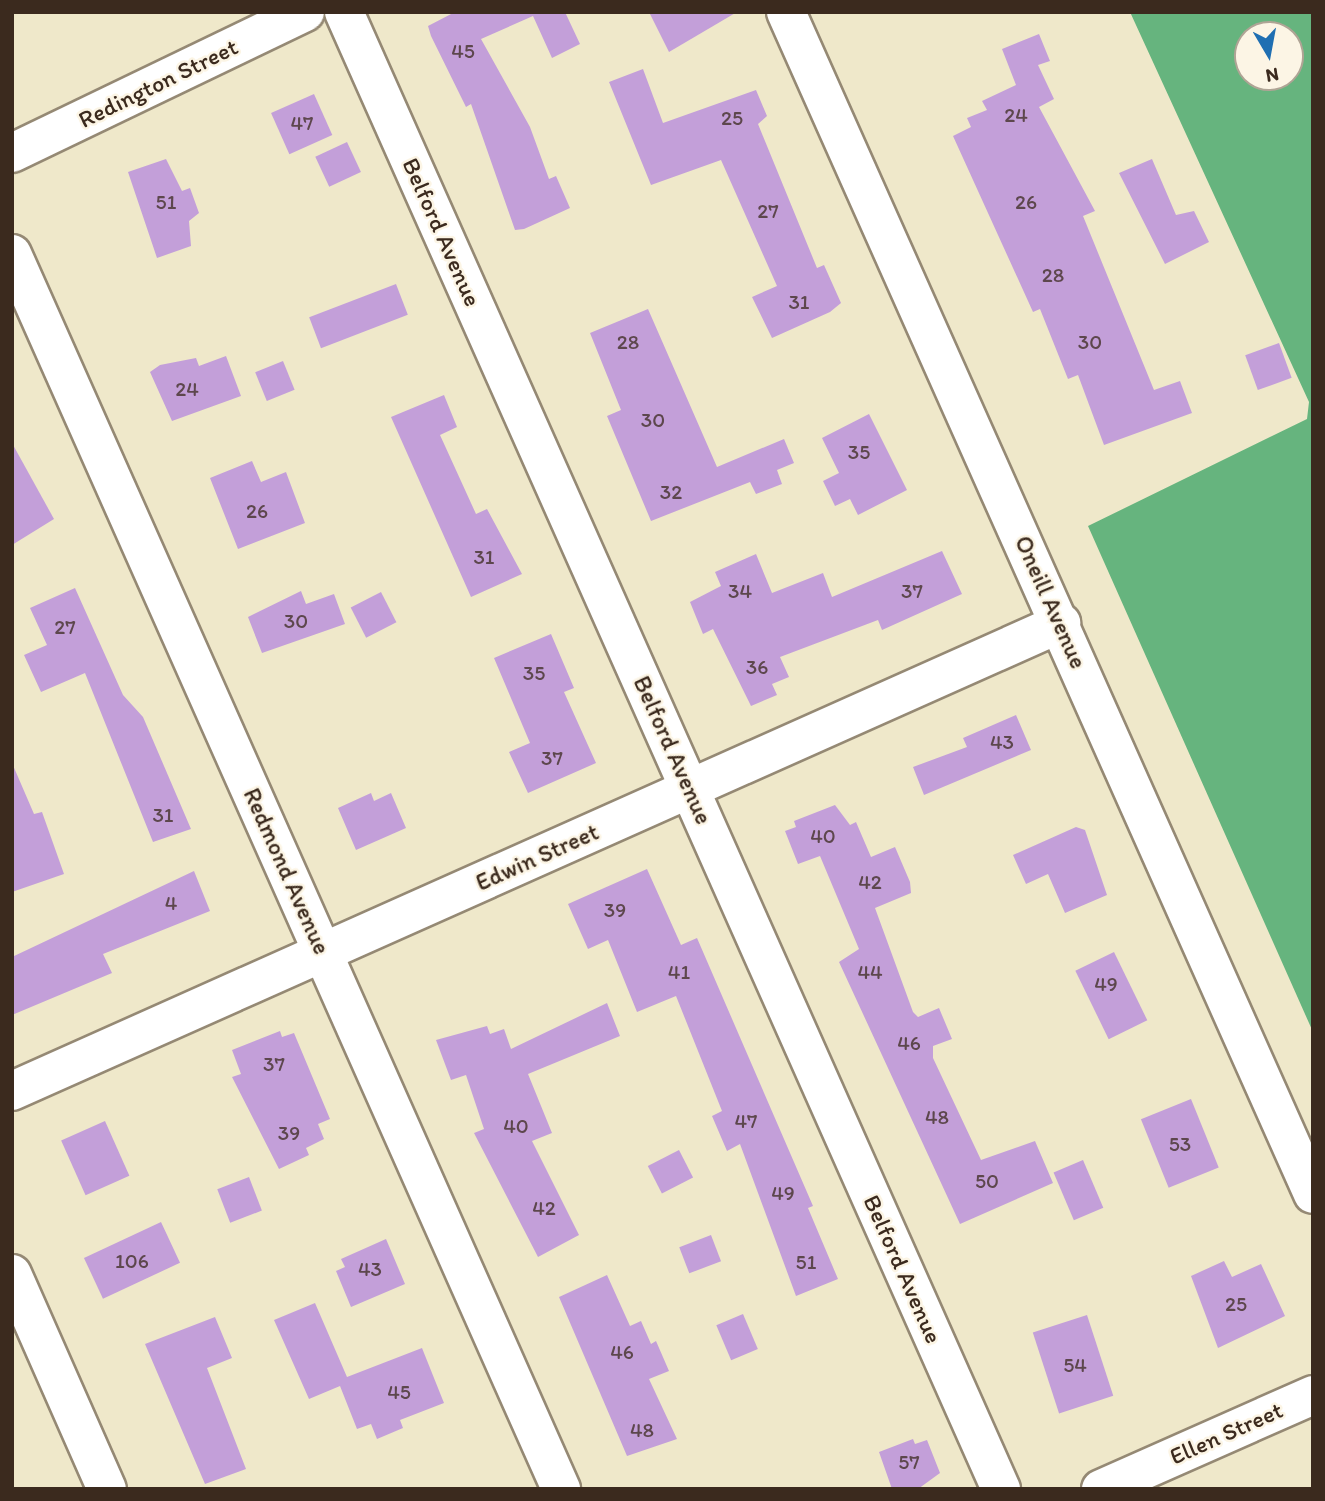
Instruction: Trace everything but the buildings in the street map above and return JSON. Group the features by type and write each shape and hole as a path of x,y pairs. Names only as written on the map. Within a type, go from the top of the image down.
{"street":[{"name":"Redington Street","path":"12,153 305,12"},
{"name":"Belford Avenue","path":"344,12 1001,1489"},
{"name":"Oneill Avenue","path":"786,12 1061,623 1313,1194"},
{"name":"Redmond Avenue","path":"12,254 561,1489"},
{"name":"Edwin Street","path":"12,1091 1061,623"},
{"path":"12,1274 107,1489"},
{"name":"Ellen Street","path":"1101,1489 1313,1395"}],"green space":[{"path":"1130,12 1313,12 1313,1032 1088,526 1307,419 1309,402"}]}
